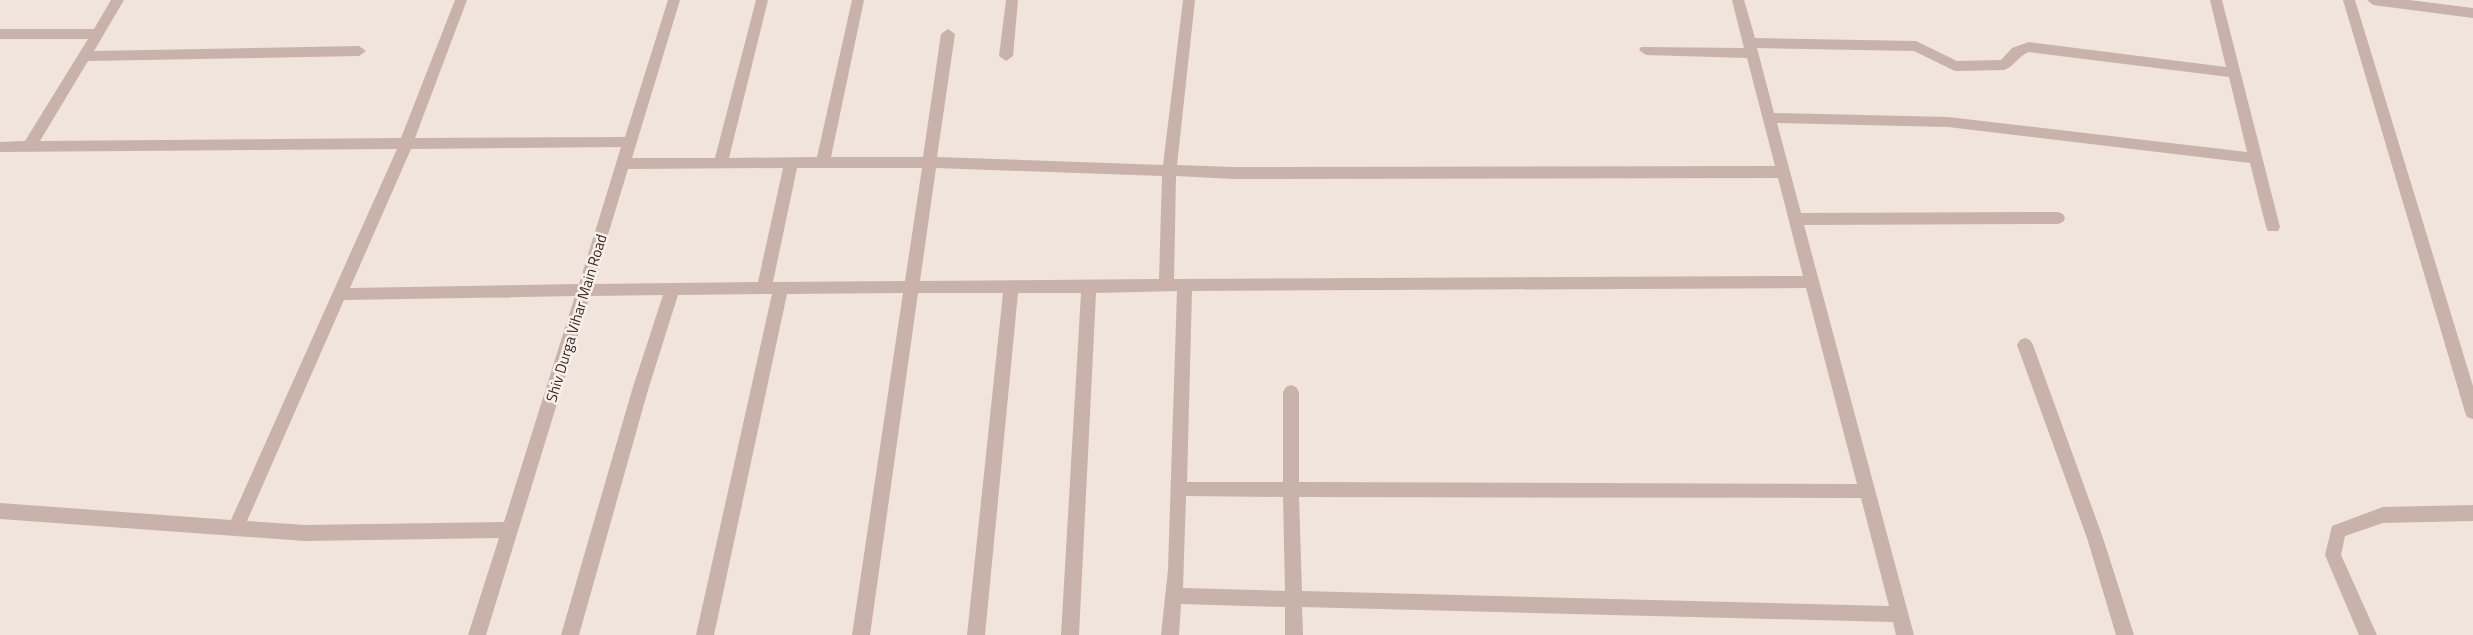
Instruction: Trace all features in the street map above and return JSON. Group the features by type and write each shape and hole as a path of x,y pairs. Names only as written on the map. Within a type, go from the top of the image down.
{"street":[{"path":"29,147 118,0"},
{"path":"235,529 405,144 461,0"},
{"name":"Shiv Durga Vihar Main Road","path":"477,635 674,0"},
{"path":"721,163 762,0"},
{"path":"823,162 858,0"},
{"path":"1006,56 1012,0"},
{"path":"1166,285 1169,172 1190,0"},
{"path":"1738,0 1905,635"},
{"path":"2216,0 2273,227"},
{"path":"2349,0 2473,412"},
{"path":"2373,0 2473,13 2469,0"},
{"path":"0,34 98,34"},
{"path":"861,635 948,34"},
{"path":"1646,50 1916,46 1955,66 2004,65 2017,51 2029,47 2235,73"},
{"path":"84,56 359,51"},
{"path":"1769,118 1948,122 2256,158"},
{"path":"0,147 630,142"},
{"path":"624,164 929,162 1169,172 1784,172"},
{"path":"764,287 791,163"},
{"path":"1795,219 2058,218"},
{"path":"338,294 585,288 1011,286 1089,289 1166,285 1185,287 1812,282"},
{"path":"976,635 1011,286"},
{"path":"1170,635 1185,287"},
{"path":"570,635 640,390 673,288"},
{"path":"705,635 782,288"},
{"path":"1070,635 1089,289"},
{"path":"2025,345 2095,538 2125,635"},
{"path":"1292,392 1291,490 1294,635"},
{"path":"1178,489 1866,491"},
{"path":"0,511 305,533 510,530"},
{"path":"2368,635 2333,555 2338,531 2383,515 2473,513"},
{"path":"1173,596 1899,614"}]}
